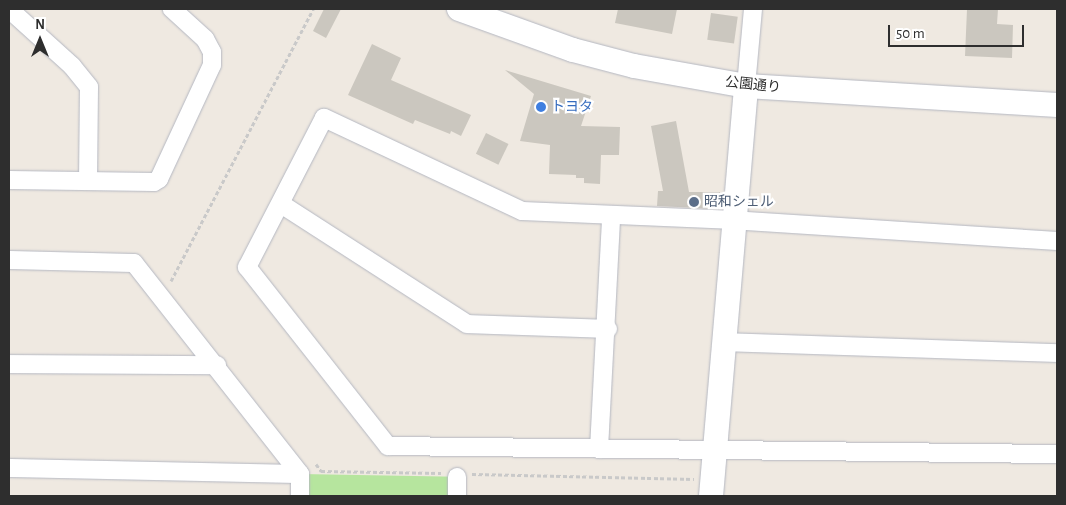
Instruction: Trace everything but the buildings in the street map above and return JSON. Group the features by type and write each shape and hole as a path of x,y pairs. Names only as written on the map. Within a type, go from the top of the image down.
{"street":[{"path":"9,180 154,182 159,179 212,64 212,52 205,39 172,9"},
{"name":"公園通り","path":"459,9 590,55 634,66 746,86 1057,105"},
{"path":"710,496 753,9"},
{"path":"9,10 72,66 89,87 88,180"},
{"path":"1057,241 735,220 611,217 522,212 324,118 247,267 388,446 1057,454"},
{"path":"281,204 467,324 608,329"},
{"path":"599,449 608,329 611,217"},
{"path":"9,260 134,263 217,365 300,474 300,496"},
{"path":"723,342 1057,353"},
{"path":"9,364 217,365"},
{"path":"9,468 300,474"},
{"path":"457,477 457,496"}],"path":[{"path":"162,297 313,9"}],"green space":[{"path":"300,474 457,477 457,496 300,496"}],"place":[{"name":"トヨタ","path":"541,107"},
{"name":"昭和シェル","path":"694,202"}]}
